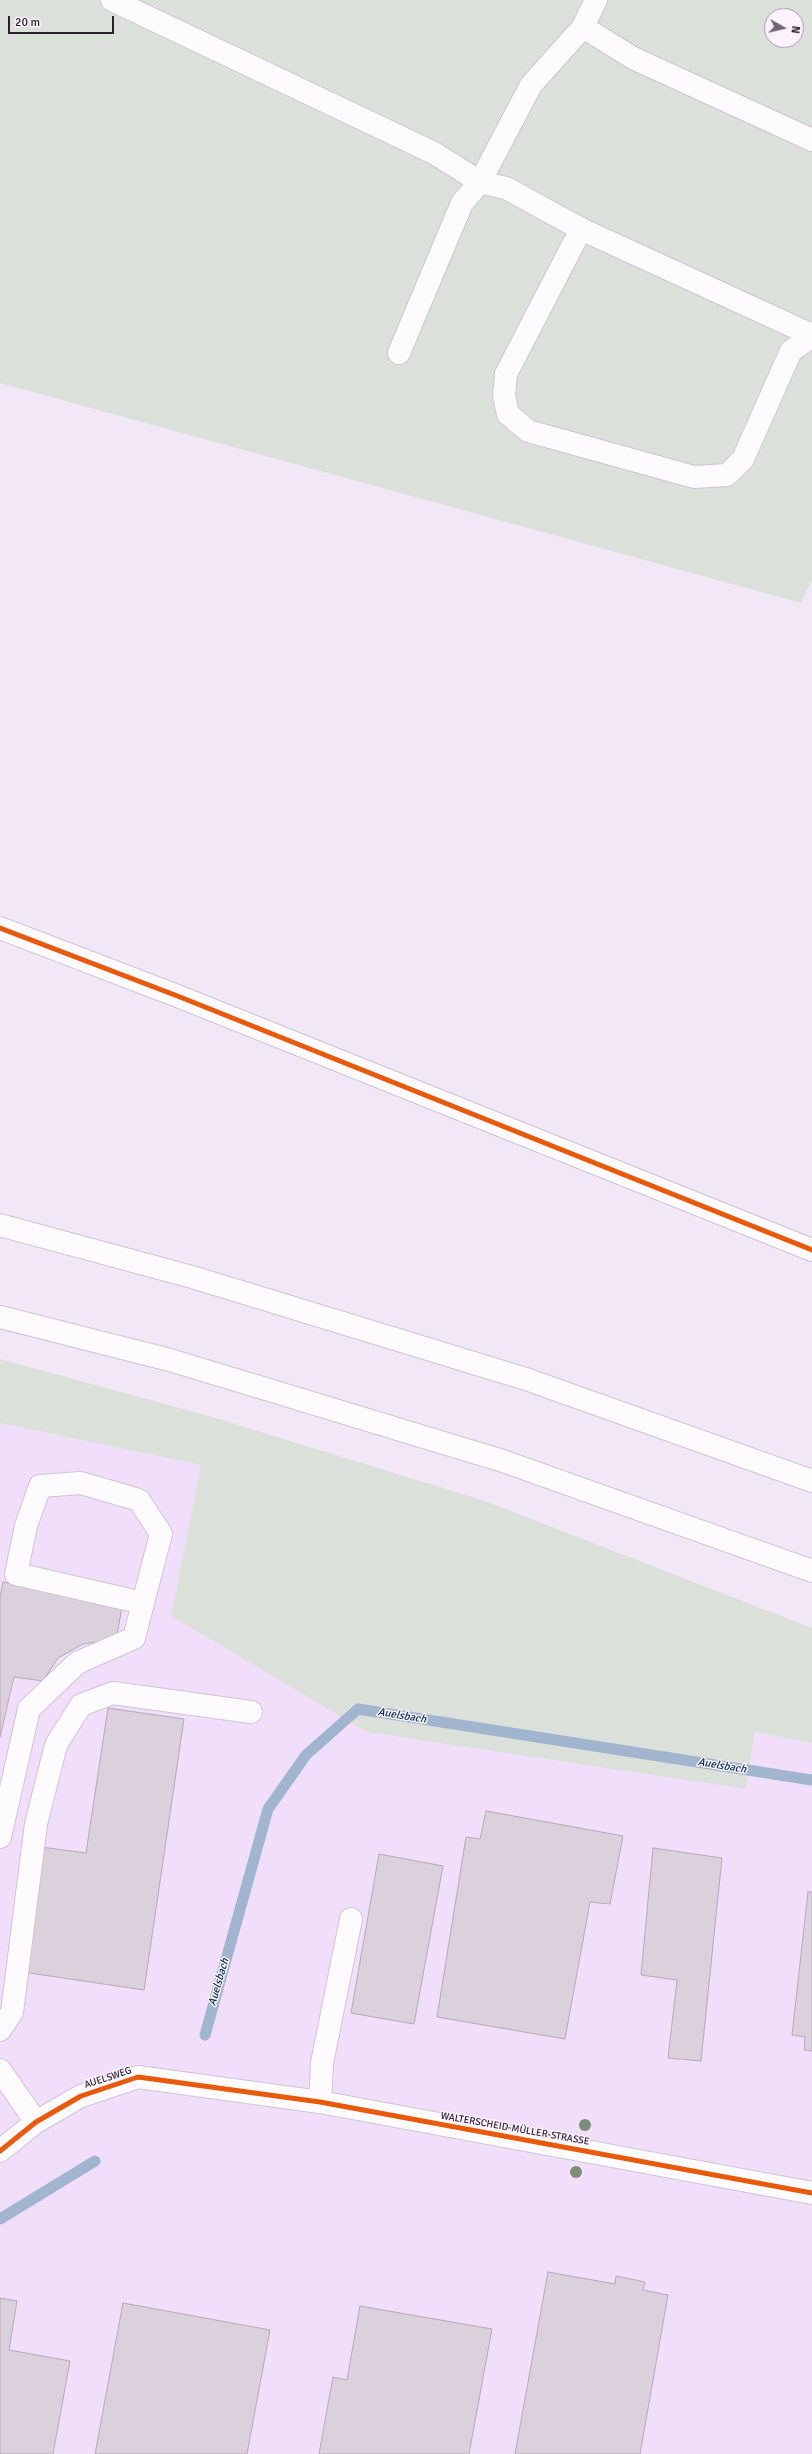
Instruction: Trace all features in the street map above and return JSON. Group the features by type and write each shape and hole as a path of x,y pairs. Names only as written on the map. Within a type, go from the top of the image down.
{"main road":[{"path":"112,0 434,154 480,182 506,188 581,229 812,335 791,351 743,459 727,475 694,477 528,431 508,414 504,396 506,374 581,229"},
{"path":"399,353 462,203 480,182 531,85 583,27 596,0"},
{"path":"583,27 633,58 812,140"},
{"path":"0,928 187,1000 812,1250"},
{"path":"0,1226 192,1277 526,1378 812,1480"},
{"path":"0,1317 170,1360 503,1461 812,1571"},
{"path":"0,1837 29,1709 77,1663 134,1638 161,1534 139,1500 81,1483 40,1486 26,1526 16,1574 143,1603"},
{"path":"0,2030 12,2012 36,1824 56,1745 82,1705 113,1693 251,1712"},
{"path":"320,2102 322,2062 351,1919"},
{"path":"0,2070 36,2122"},
{"name":"AUELSWEG","path":"0,2151 36,2122 81,2096 138,2078 213,2087"},
{"name":"WALTERSCHEID-MÜLLER-STRASSE","path":"213,2087 320,2102 812,2193"}],"shaded area":[{"path":"0,0 812,0 812,580 801,603 0,383"},
{"path":"0,1359 209,1416 485,1501 812,1628 812,1743 755,1732 746,1789 367,1732 171,1616 201,1465 0,1423"},
{"path":"0,1423 201,1465 171,1616 747,1789 755,1732 812,1743 812,2454 0,2454"}],"building":[{"path":"3,1582 122,1608 116,1639 83,1644 58,1658 43,1681 14,1677 0,1737 0,1598"},
{"path":"108,1708 184,1719 144,1990 23,1972 41,1847 86,1853"},
{"path":"486,1811 623,1836 610,1904 590,1902 565,2039 437,2017 466,1837 480,1839"},
{"path":"653,1848 722,1858 701,2061 668,2058 677,1980 641,1975"},
{"path":"379,1854 443,1866 414,2024 351,2013"},
{"path":"808,1892 812,1892 812,2051 804,2050 805,2037 792,2035"},
{"path":"548,2272 615,2284 616,2276 645,2282 643,2290 668,2295 640,2454 515,2454"},
{"path":"0,2298 17,2301 9,2350 70,2361 53,2454 0,2454"},
{"path":"123,2303 270,2330 247,2454 95,2454"},
{"path":"360,2306 492,2329 469,2454 319,2454 333,2377 347,2380"}],"waterway":[{"name":"Auelsbach","path":"205,2035 268,1809 306,1755 358,1709 812,1780"},
{"name":"Auelsbach","path":"0,2219 95,2161"}],"cycle path":[{"path":"0,928 180,997 812,1250"},
{"path":"0,2151 36,2122 81,2096 138,2077 320,2102 812,2193"}]}
